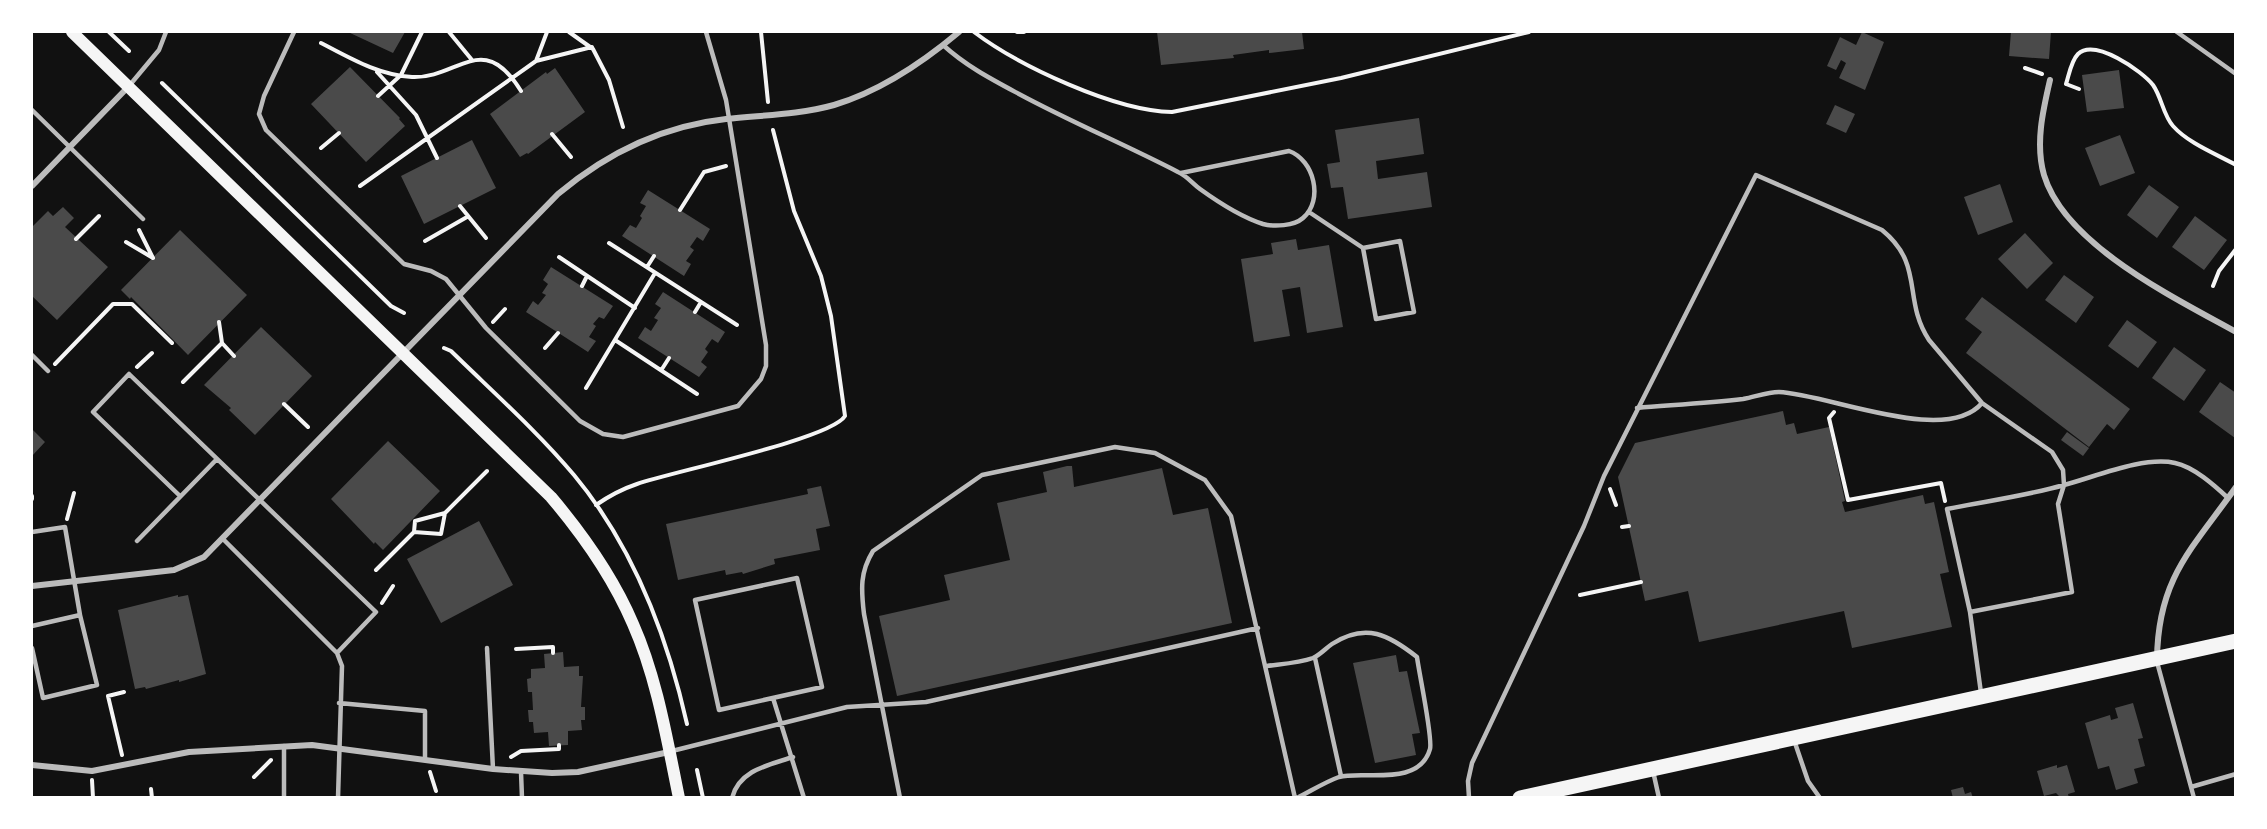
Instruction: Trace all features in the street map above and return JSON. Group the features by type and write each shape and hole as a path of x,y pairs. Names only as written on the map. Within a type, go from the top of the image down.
{"main road":[{"path":"72,32 551,497 590,546 634,626 648,666 679,798"},
{"path":"1520,798 1571,792 1652,768 2157,660 2235,640"}],"street":[{"path":"32,586 174,570 204,557 404,354 459,294 558,195 589,169 644,139 685,126 728,119 796,113 835,105 900,75 959,32"},
{"path":"2050,80 2041,118 2040,155 2051,194 2065,217 2090,241 2180,303 2235,332"},
{"path":"32,186 129,86"},
{"path":"2157,660 2158,621 2174,576 2190,548 2235,487"},
{"path":"32,765 92,771 189,752 284,746 338,747 521,772 578,772 669,752"}],"lane":[{"path":"129,86 159,50 166,32"},
{"path":"294,32 264,96 259,114 266,130 404,264 439,275 459,294 486,328 580,421 603,434 622,437 738,406 761,379 766,366 766,345 728,119 706,32"},
{"path":"2177,32 2235,74"},
{"path":"943,45 965,65 1060,116 1181,173 1226,205 1265,225 1299,221 1309,212 1314,197 1310,171 1305,161 1289,151 1181,173"},
{"path":"32,110 143,219"},
{"path":"1469,798 1468,781 1472,763 1584,526 1604,476 1756,175 1882,230 1895,240 1906,256 1914,301 1923,331 1982,403 2052,452 2062,470 2064,485 2058,504 2072,592 1970,612"},
{"path":"1309,212 1362,249 1376,319 1414,312 1400,241 1362,249"},
{"path":"32,355 48,371"},
{"path":"180,496 93,412 129,375 376,612 337,653"},
{"path":"1637,408 1747,398 1776,392 1798,394 1885,415 1953,420 1974,413 1982,403"},
{"path":"900,798 880,705 861,585 864,566 873,551 982,476 1115,447 1155,453 1205,480 1231,516 1296,798 1341,776 1384,777 1406,772 1424,762 1430,747 1417,657 1395,640 1379,632 1350,635 1332,644 1315,657 1267,666"},
{"path":"137,541 217,459"},
{"path":"1981,696 1970,612 1947,509 2064,485 2088,477 2151,463 2175,463 2192,471 2228,498"},
{"path":"32,532 65,527 80,615 97,686 43,698 32,648"},
{"path":"223,539 337,653 342,666 339,704 338,798"},
{"path":"797,578 822,687 773,698 719,710 695,600 797,578"},
{"path":"32,627 80,615"},
{"path":"669,752 847,707 926,702 1258,628"},
{"path":"487,648 493,769"},
{"path":"1315,657 1341,776"},
{"path":"2157,660 2161,683 2194,798"},
{"path":"773,698 804,798"},
{"path":"339,704 425,711 425,760"},
{"path":"1793,738 1809,781 1820,798"},
{"path":"284,746 284,798"},
{"path":"732,798 738,782 754,770 793,757"},
{"path":"1652,768 1659,798"},
{"path":"521,772 522,798"},
{"path":"2191,787 2235,774"}],"path":[{"path":"109,32 129,51"},
{"path":"378,96 401,75 422,32"},
{"path":"449,32 472,60"},
{"path":"536,61 547,32"},
{"path":"569,32 592,47 609,80 623,127"},
{"path":"761,32 768,102"},
{"path":"974,32 1010,56 1077,86 1146,109 1172,112 1341,78 1529,32"},
{"path":"1017,32 1024,32"},
{"path":"321,43 377,71 401,75 427,76 472,60 489,61 502,67 521,91"},
{"path":"360,186 536,61 592,47"},
{"path":"2066,84 2075,56 2080,52 2088,50 2121,59 2135,68 2155,88 2175,128 2235,165"},
{"path":"377,71 416,115 437,158"},
{"path":"162,83 391,306 404,313"},
{"path":"321,148 339,133"},
{"path":"552,134 571,157"},
{"path":"680,210 704,172 711,170"},
{"path":"460,206 486,238"},
{"path":"76,239 99,216"},
{"path":"425,242 467,217"},
{"path":"126,242 153,258 138,229"},
{"path":"609,243 737,325"},
{"path":"2213,286 2219,271 2235,249"},
{"path":"647,267 654,256"},
{"path":"559,257 635,308"},
{"path":"586,388 656,273"},
{"path":"582,286 588,276"},
{"path":"694,312 701,302"},
{"path":"48,371 113,304 132,304 172,343"},
{"path":"219,322 222,343 234,356"},
{"path":"545,348 558,333"},
{"path":"615,340 697,394"},
{"path":"183,382 222,343"},
{"path":"129,375 152,353"},
{"path":"662,369 669,358"},
{"path":"284,404 308,427"},
{"path":"1828,418 1848,500 1941,483"},
{"path":"376,570 414,532 414,519 445,513 487,471"},
{"path":"65,527 74,493"},
{"path":"414,532 441,534 445,513"},
{"path":"1622,528 1629,526"},
{"path":"1580,595 1641,582"},
{"path":"376,612 393,586"},
{"path":"516,649 553,647 554,653"},
{"path":"97,686 124,692 108,696 119,741"},
{"path":"521,751 559,749 558,745"},
{"path":"697,770 703,798"},
{"path":"92,783 93,798"},
{"path":"151,789 152,798"}],"building":[{"path":"348,32 405,32 393,53"},
{"path":"1157,32 1302,32 1304,49 1269,53 1269,50 1233,55 1234,58 1161,65"},
{"path":"1862,32 1884,42 1865,90 1839,78 1846,63 1841,60 1836,70 1827,66 1840,37 1856,45"},
{"path":"2011,32 2051,32 2049,59 2009,56"},
{"path":"350,67 405,126 366,162 311,104"},
{"path":"555,68 585,112 528,154 520,157 490,114 546,72 547,74"},
{"path":"2119,70 2124,108 2087,112 2082,75"},
{"path":"1835,105 1855,114 1846,133 1826,124"},
{"path":"1419,118 1424,154 1376,161 1378,179 1427,172 1432,207 1348,219 1343,187 1331,188 1327,164 1340,162 1335,130"},
{"path":"2120,135 2135,173 2100,186 2085,148"},
{"path":"472,140 496,188 424,224 401,176"},
{"path":"2000,184 2013,222 1978,235 1964,197"},
{"path":"2149,185 2179,207 2157,238 2127,215"},
{"path":"648,190 710,229 703,241 697,237 690,247 694,250 686,261 691,264 684,276 622,236 630,225 636,228 642,218 640,216 646,206 640,203"},
{"path":"63,207 74,218 65,227 108,267 57,320 32,296 32,227 48,211 53,216"},
{"path":"2195,216 2227,240 2204,270 2172,247"},
{"path":"180,230 247,295 188,355 131,297 130,299 121,290"},
{"path":"2025,233 2053,263 2027,289 1998,259"},
{"path":"1296,239 1298,250 1329,245 1343,327 1307,333 1300,287 1282,290 1290,336 1254,342 1241,259 1273,254 1271,243"},
{"path":"551,267 613,306 604,319 599,317 593,324 596,326 589,337 596,341 588,352 526,312 533,301 538,305 546,295 542,293 548,284 543,280"},
{"path":"2064,275 2094,297 2076,323 2045,300"},
{"path":"663,292 725,332 718,343 712,339 705,349 708,352 701,362 707,367 699,377 638,338 645,327 651,331 658,320 654,318 661,308 655,304"},
{"path":"1982,297 2130,409 2114,430 2107,424 2089,447 1966,353 1982,332 1965,319"},
{"path":"2127,320 2157,342 2138,368 2108,346"},
{"path":"261,327 312,376 255,435 229,410 231,408 204,385"},
{"path":"2174,347 2206,370 2184,401 2152,378"},
{"path":"2220,382 2236,393 2235,438 2199,412"},
{"path":"1783,411 1786,425 1794,423 1797,434 1829,427 1845,501 1842,502 1845,512 1923,495 1925,504 1934,502 1949,572 1940,574 1952,627 1852,648 1844,611 1699,642 1688,591 1645,601 1618,477 1635,443"},
{"path":"32,429 45,442 32,456"},
{"path":"2067,432 2089,448 2083,456 2061,440"},
{"path":"388,441 440,491 383,550 375,542 374,544 331,499"},
{"path":"1072,466 1074,487 1162,468 1173,515 1208,508 1232,623 897,696 879,616 950,600 944,575 1010,560 997,503 1047,492 1043,472"},
{"path":"821,486 830,526 816,529 820,550 774,559 775,564 743,574 742,572 726,575 725,570 678,580 666,524 808,494 807,489"},
{"path":"479,521 513,585 441,623 407,559"},
{"path":"178,595 178,597 188,595 206,674 146,689 145,687 135,689 118,610"},
{"path":"563,652 564,667 579,666 579,676 583,676 581,707 585,707 585,720 581,720 582,730 568,731 568,745 549,746 548,732 534,733 533,722 529,722 528,710 533,710 532,692 528,692 527,679 531,678 531,669 545,668 544,654"},
{"path":"1396,655 1399,672 1407,671 1420,733 1412,734 1416,755 1375,763 1353,663"},
{"path":"2133,703 2143,738 2138,739 2145,766 2134,769 2138,783 2116,790 2109,766 2098,769 2085,723 2110,715 2111,720 2118,718 2115,708"},
{"path":"2057,765 2057,768 2067,765 2075,792 2068,794 2069,798 2061,798 2056,793 2044,796 2037,771"},
{"path":"1963,787 1965,794 1971,792 1973,798 1953,798 1951,790"}]}
